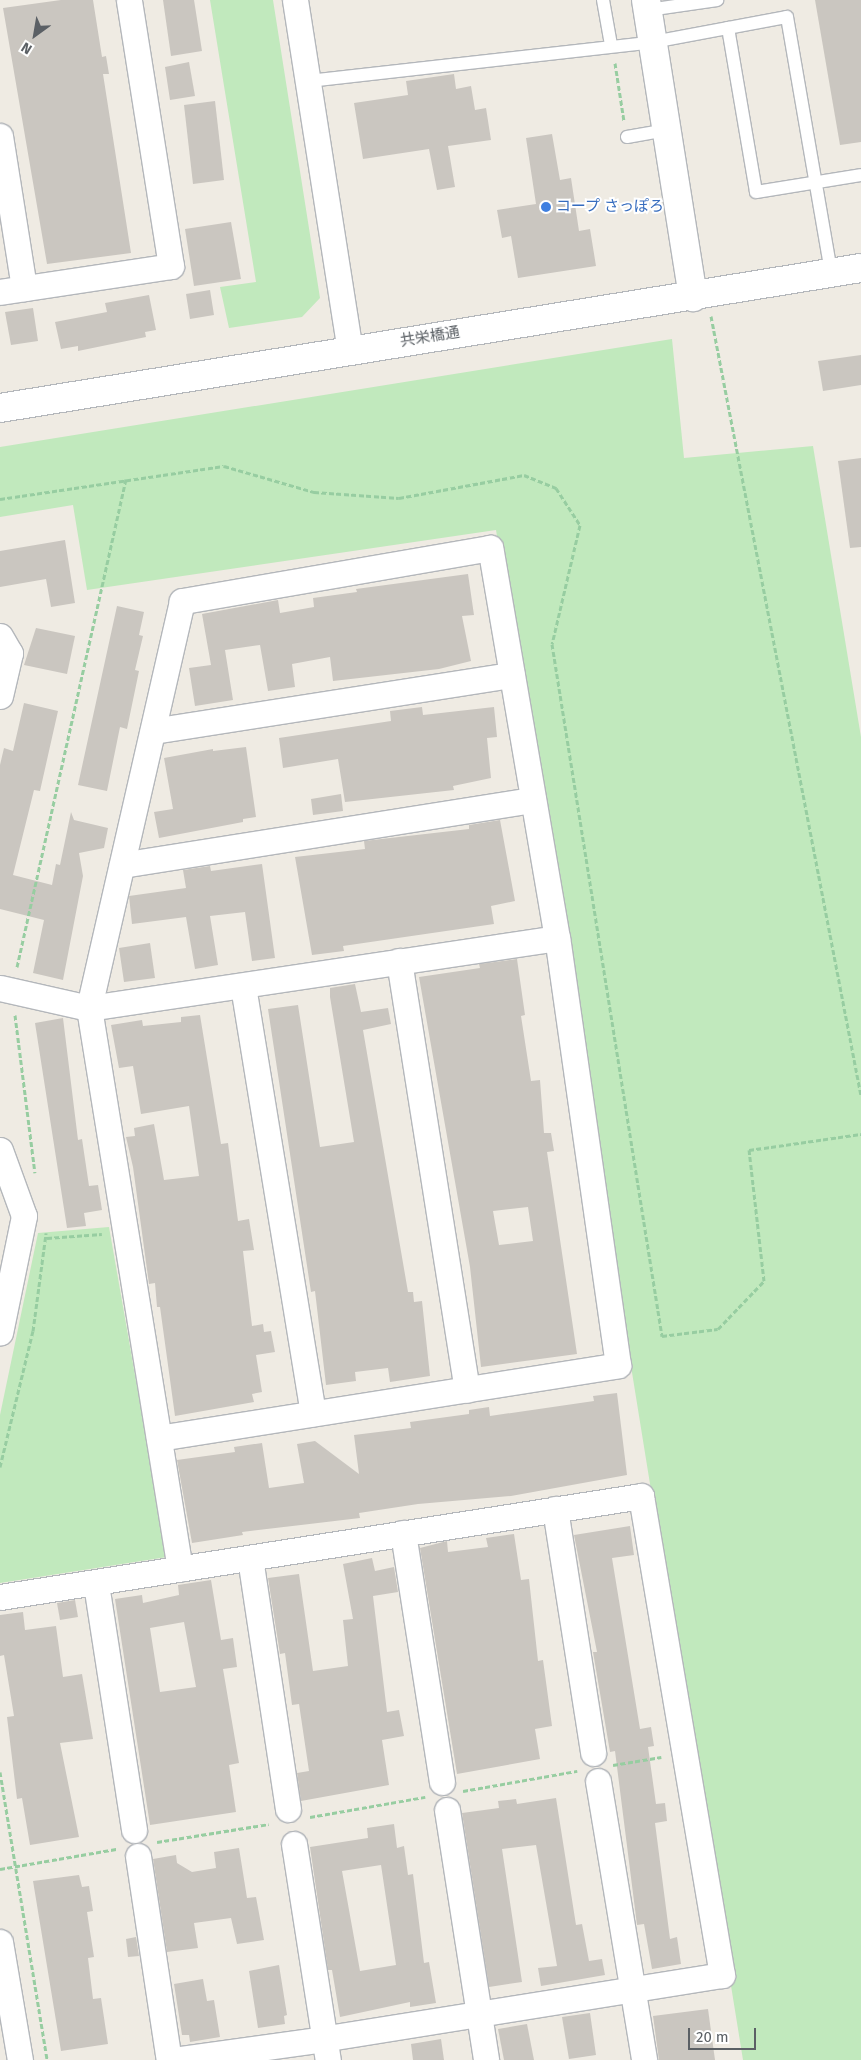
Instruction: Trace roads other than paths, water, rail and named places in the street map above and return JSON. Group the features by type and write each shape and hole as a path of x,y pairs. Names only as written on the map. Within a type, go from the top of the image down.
{"street":[{"path":"0,292 171,266 129,0"},
{"path":"295,0 350,350"},
{"path":"647,5 666,130 701,296"},
{"path":"0,136 24,288"},
{"name":"共栄橋通","path":"0,408 350,350 701,296 861,268"},
{"path":"160,1438 467,1390 618,1364 557,938 490,548 182,601 89,1008 123,1233 160,1438 180,1569"},
{"path":"0,636 10,653 0,696"},
{"path":"153,731 512,675"},
{"path":"122,865 533,800"},
{"path":"6,989 89,1008 557,938"},
{"path":"398,961 467,1390"},
{"path":"243,986 313,1414"},
{"path":"0,1150 24,1216 1,1323"},
{"path":"0,1597 96,1584 641,1496 722,1975 480,2014 326,2050 171,2060 137,1849"},
{"path":"555,1509 644,2060"},
{"path":"403,1533 486,2060"},
{"path":"250,1558 286,1817"},
{"path":"96,1584 134,1830"},
{"path":"294,1844 326,2050"},
{"path":"0,1942 20,2060"}],"lane":[{"path":"604,0 611,45"},
{"path":"647,5 717,0"},
{"path":"308,81 611,45 653,42 787,17 831,273"},
{"path":"728,28 756,192 861,175"},
{"path":"627,137 666,130"}],"place":[{"name":"コープ さっぽろ","path":"546,207"}]}
